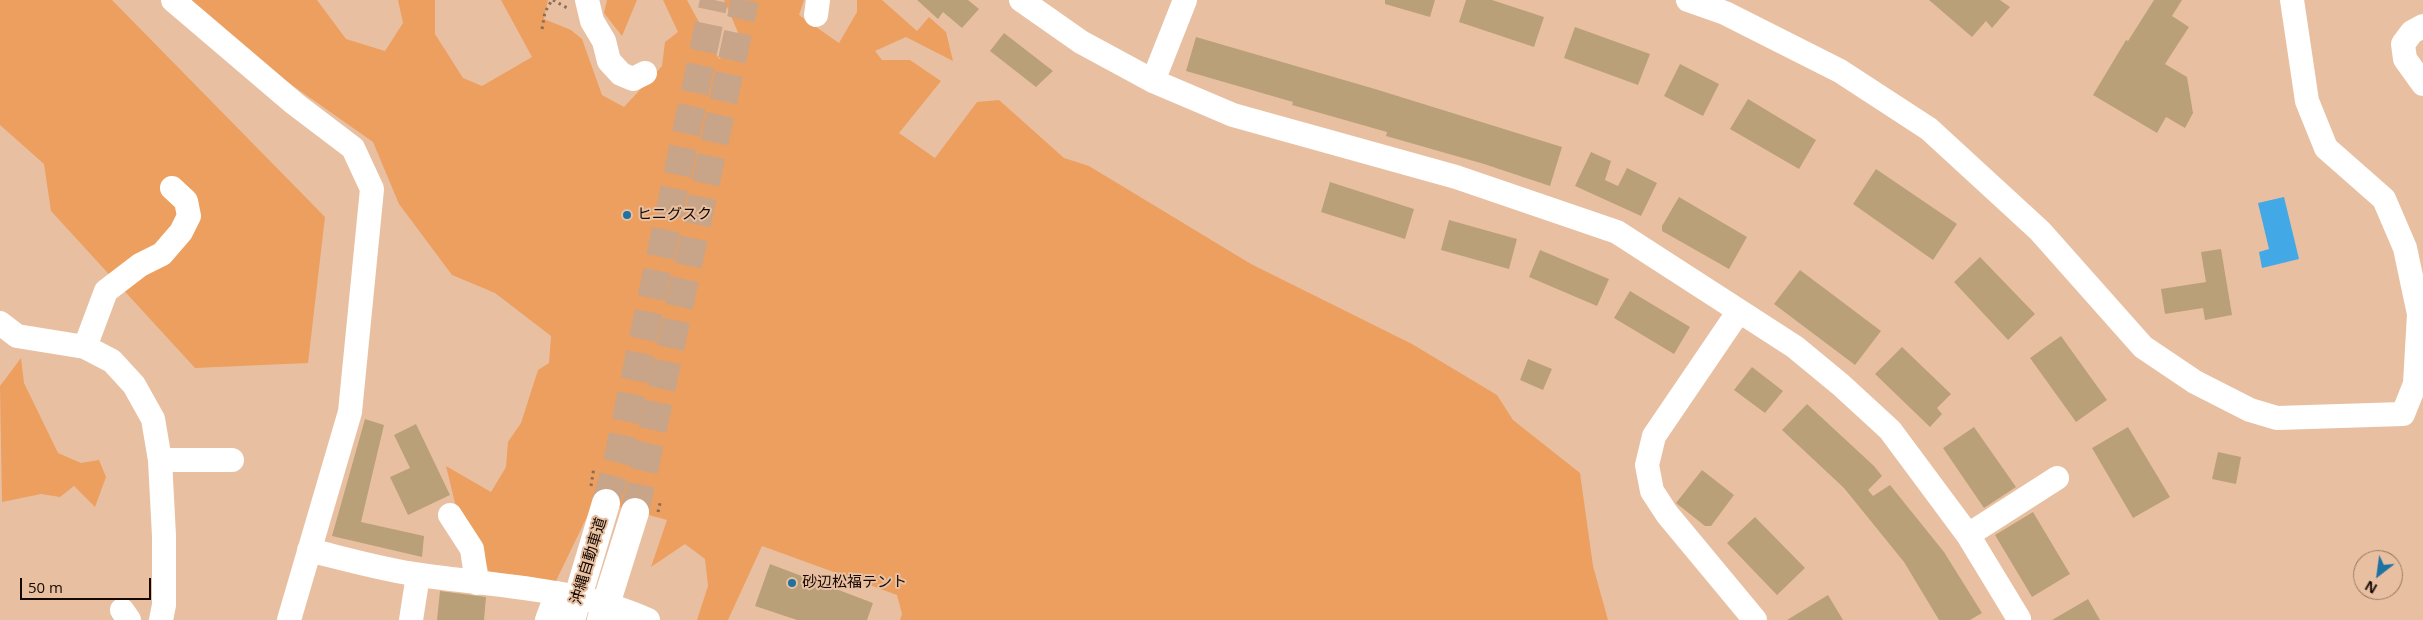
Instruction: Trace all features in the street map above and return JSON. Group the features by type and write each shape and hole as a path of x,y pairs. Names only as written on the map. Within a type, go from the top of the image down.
{"highway":[{"name":"沖縄自動車道","path":"571,620 606,503"},
{"name":"沖縄自動車道","path":"601,620 635,512"}],"street":[{"path":"173,0 295,104 353,148 372,189 350,412 289,620"},
{"path":"587,0 592,21 604,41 609,61 621,74 633,79 645,73"},
{"path":"1022,0 1081,42 1153,81 1233,115 1456,177 1617,232 1795,347 1841,385 1890,430 1968,535 2019,619"},
{"path":"1153,81 1185,0"},
{"path":"1688,0 1725,13 1840,71 1929,129 2040,231 2142,347 2195,382 2250,410 2277,418 2403,414 2415,384 2419,314 2405,248 2384,199 2326,148 2307,100 2292,0"},
{"path":"2423,26 2412,32 2403,44 2406,59 2423,84"},
{"path":"85,347 106,291 140,265 162,254 181,232 189,216 186,201 172,188"},
{"path":"1739,311 1654,436 1647,465 1652,491 1666,514 1755,620"},
{"path":"0,323 17,336 85,347 112,361 134,385 153,419 160,460 164,536 164,605 161,620"},
{"path":"160,460 232,460"},
{"path":"1968,535 2057,478"},
{"path":"450,515 472,549 477,583"},
{"path":"309,550 418,575 557,593 621,608 648,620"},
{"path":"411,620 418,575"},
{"path":"547,620 557,593"}],"path":[{"path":"542,29 545,12 552,0"}],"shaded area":[{"path":"0,0 112,0 325,217 308,363 195,368 51,211 44,164 0,125"},
{"path":"188,0 317,0 346,39 385,51 403,23 398,0 435,0 435,34 463,78 482,86 532,57 501,0 548,0 544,19 571,30 582,39 602,95 624,107 662,66 665,42 678,32 663,0 687,0 719,59 743,44 724,0 804,0 799,15 839,43 857,12 857,0 882,0 917,31 929,17 946,32 953,61 906,37 875,51 882,60 910,60 941,81 899,133 935,158 977,102 999,100 1064,158 1089,166 1251,264 1412,344 1497,395 1513,420 1580,473 1593,566 1608,620 900,620 902,614 897,595 762,546 728,620 697,620 708,586 705,559 685,544 651,567 667,520 595,500 555,583 491,578 476,535 455,503 446,466 491,492 506,467 508,442 521,423 538,370 549,363 551,336 495,293 452,275 399,204 373,142 269,69"},
{"path":"607,0 637,0 622,36 604,13"},
{"path":"21,358 24,383 58,453 81,463 99,460 106,477 95,507 74,486 60,497 41,494 2,502 0,386"}],"water":[{"path":"2284,197 2299,259 2262,268 2259,252 2269,249 2258,203"}],"building":[{"path":"917,0 968,0 979,9 962,28 943,12 938,19"},
{"path":"1385,0 1435,0 1430,17 1385,4"},
{"path":"1466,0 1492,0 1544,17 1534,47 1459,22"},
{"path":"1929,0 2000,0 2010,7 1992,28 1986,21 1972,37"},
{"path":"2154,0 2182,0 2172,16 2189,27 2165,64 2187,77 2193,113 2185,128 2166,117 2157,133 2093,95 2126,40 2128,41"},
{"path":"1575,27 1650,54 1638,85 1564,58"},
{"path":"1004,33 1053,71 1036,87 990,51"},
{"path":"1196,37 1375,89 1562,147 1550,186 1484,164 1386,136 1387,132 1292,105 1293,102 1186,71"},
{"path":"1680,64 1719,84 1703,116 1664,96"},
{"path":"1748,99 1816,140 1799,169 1730,129"},
{"path":"1591,152 1611,161 1605,180 1618,186 1627,168 1657,183 1641,216 1575,186"},
{"path":"1876,169 1957,224 1933,260 1853,204"},
{"path":"1330,182 1414,209 1405,239 1321,212"},
{"path":"1679,197 1747,237 1729,269 1662,231 1662,226"},
{"path":"1449,220 1517,239 1509,269 1441,250"},
{"path":"2221,249 2232,315 2205,320 2203,308 2165,314 2161,289 2206,282 2201,252"},
{"path":"1540,250 1609,279 1597,306 1529,277"},
{"path":"1980,257 2035,314 2008,340 1954,282"},
{"path":"1800,270 1881,331 1855,365 1774,304"},
{"path":"1630,291 1690,327 1674,354 1614,318"},
{"path":"2061,336 2107,400 2076,422 2030,358"},
{"path":"1902,347 1951,394 1937,408 1942,414 1930,427 1875,374"},
{"path":"1528,359 1552,369 1543,390 1520,380"},
{"path":"1752,367 1783,391 1765,413 1734,390"},
{"path":"1807,404 1874,466 1882,476 1868,490 1873,496 1890,485 1944,552 1982,613 1970,620 1939,620 1904,562 1844,488 1782,430"},
{"path":"365,419 384,425 361,522 424,536 422,557 332,536"},
{"path":"416,424 450,495 408,515 390,477 410,468 394,435"},
{"path":"1974,427 2016,487 1984,508 1943,448"},
{"path":"2128,427 2170,497 2133,518 2092,448"},
{"path":"2218,452 2241,457 2236,484 2212,479"},
{"path":"1702,470 1734,495 1711,526 1705,526 1676,503"},
{"path":"2033,512 2070,574 2032,597 1995,535"},
{"path":"1755,517 1805,568 1777,595 1727,543"},
{"name":"砂辺松福テント","path":"770,564 873,603 867,620 797,620 755,606"},
{"path":"440,591 486,597 484,620 437,620"},
{"path":"1828,595 1843,620 1787,620"},
{"path":"2088,599 2100,620 2052,620"}],"tunnel":[{"path":"606,503 618,458 714,0"},
{"path":"635,512 745,0"}],"place":[{"name":"ヒニグスク","path":"627,215"},
{"name":"砂辺松福テント","path":"792,583"}]}
